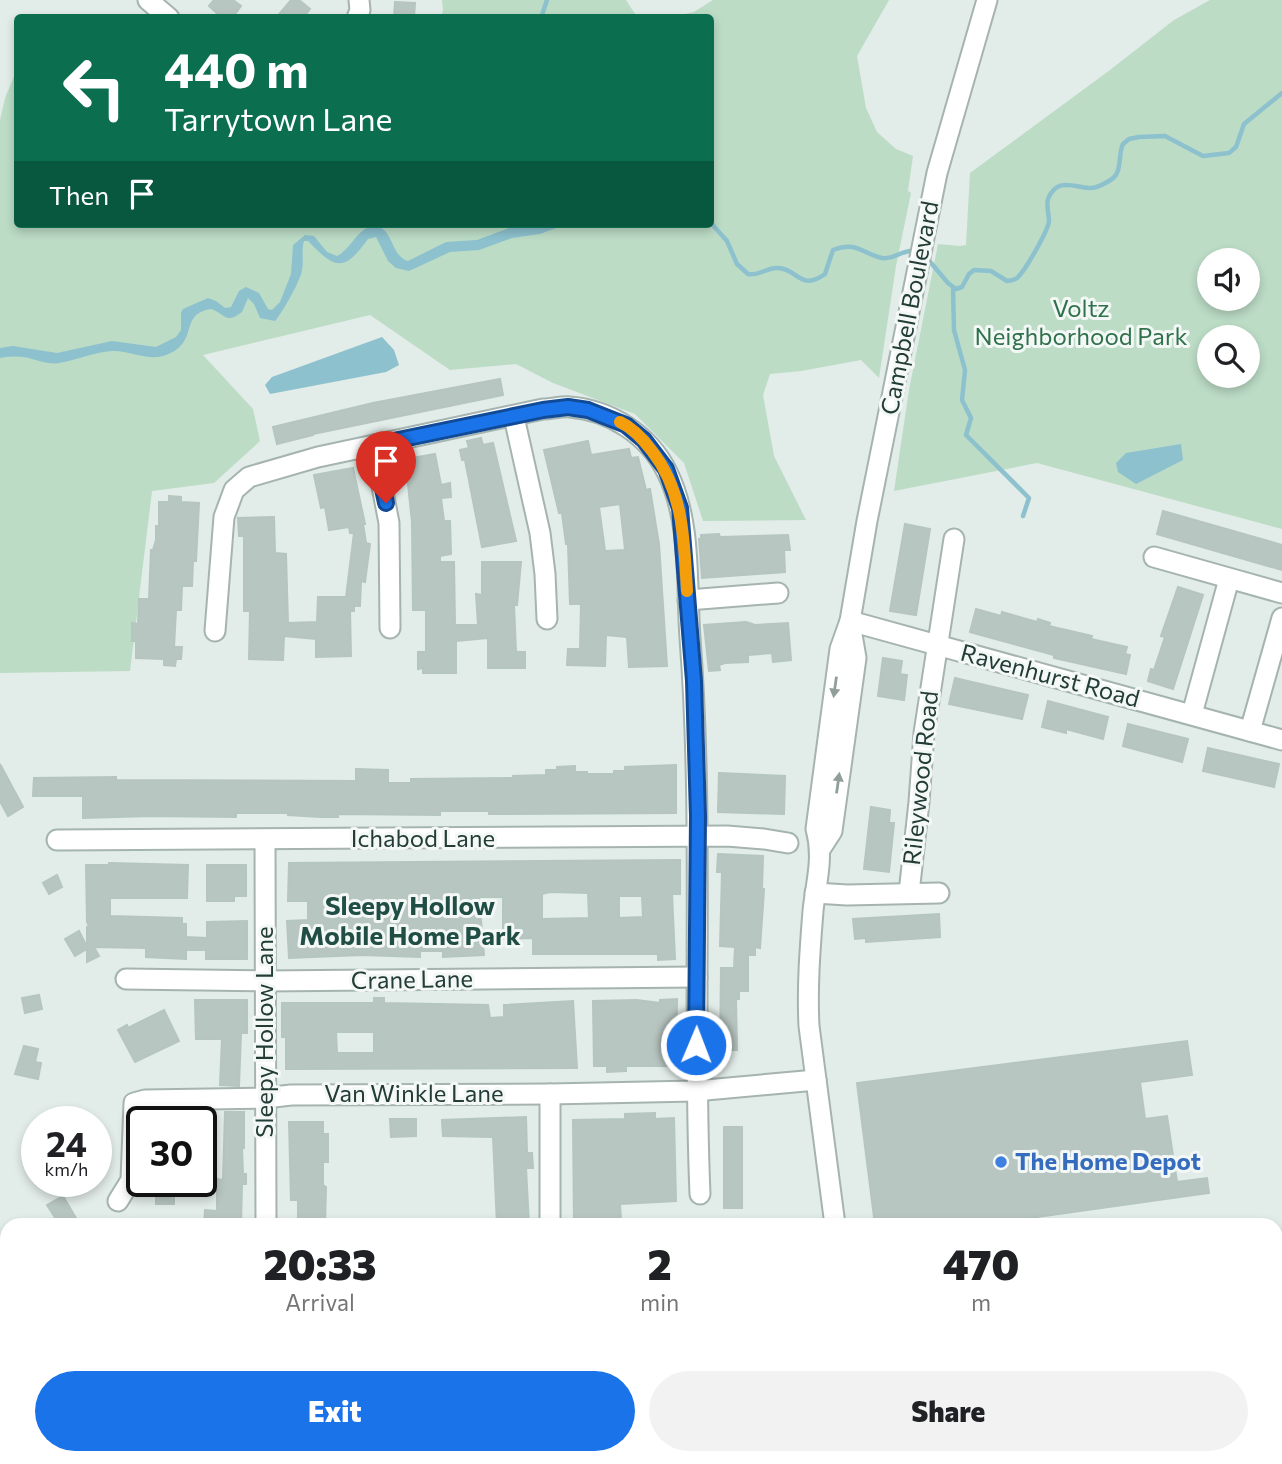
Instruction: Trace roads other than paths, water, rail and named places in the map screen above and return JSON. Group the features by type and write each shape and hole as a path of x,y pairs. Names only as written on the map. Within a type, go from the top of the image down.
{"street":[{"path":"148,0 164,14"},
{"name":"Campbell Boulevard","path":"834,1218 808,995 821,848 816,829 840,649 850,621 929,211 946,141 987,0"},
{"path":"215,631 224,517 229,501 240,483 261,472 374,445 568,407 588,410 626,425 644,440 666,469 680,508 694,681 698,836 695,1091 699,1194"},
{"path":"514,417 540,534 547,619"},
{"path":"374,445 389,523 390,628"},
{"name":"Rileywood Road","path":"909,893 924,733 954,539"},
{"path":"1154,557 1282,593"},
{"path":"1192,714 1229,579"},
{"path":"688,600 778,593"},
{"path":"1250,731 1282,618"},
{"name":"Ravenhurst Road","path":"850,621 1282,740"},
{"name":"Ichabod Lane","path":"57,840 698,836 755,838 788,843"},
{"name":"Sleepy Hollow Lane","path":"265,840 266,1218"},
{"name":"Rileywood Road","path":"815,893 939,893"},
{"name":"Crane Lane","path":"126,979 265,981 697,977"},
{"name":"Van Winkle Lane","path":"118,1201 131,1180 134,1103 145,1100 265,1098 290,1095 695,1091 816,1080"},
{"path":"550,1094 550,1218"}],"water":[{"path":"380,228 388,234 397,253 408,261 446,242 477,240 509,228 556,228 540,234 512,238 479,250 450,252 409,271 396,268 388,261 376,237 368,239 352,257 340,263 326,258 308,241 304,241 301,275 275,321 260,318 248,298 242,312 232,318 211,309 201,312 191,323 183,343 176,350 159,357 112,351 56,363 20,357 0,358 0,348 13,346 57,353 112,341 156,347 176,337 181,330 183,309 208,298 225,308 231,307 239,291 246,287 259,293 268,309 272,310 280,302 291,274 293,245 305,235 314,236 327,252 337,256 365,229"},
{"path":"382,337 394,350 399,365 386,372 270,394 265,385 272,377"},
{"path":"1181,444 1183,460 1136,484 1118,472 1116,463 1126,453"}],"waterway":[{"path":"542,14 547,0"},
{"path":"926,257 956,289 962,287 974,270 991,271 1007,281 1014,280 1025,268 1045,233 1049,221 1048,199 1056,188 1062,185 1094,188 1110,180 1118,169 1123,144 1129,139 1165,136 1203,156 1229,153 1236,147 1244,124 1282,93"},
{"path":"714,226 727,241 737,264 748,274 777,268 810,281 825,274 833,250 854,247 882,258 915,251"},
{"path":"953,288 954,330 965,370 962,400 971,418 966,435 1029,498 1023,516"}],"place":[{"name":"The Home Depot","path":"1001,1162"}],"district":[{"name":"Sleepy Hollow Mobile Home Park","path":"410,920"}],"park label":[{"name":"Voltz Neighborhood Park","path":"1081,323"}]}
